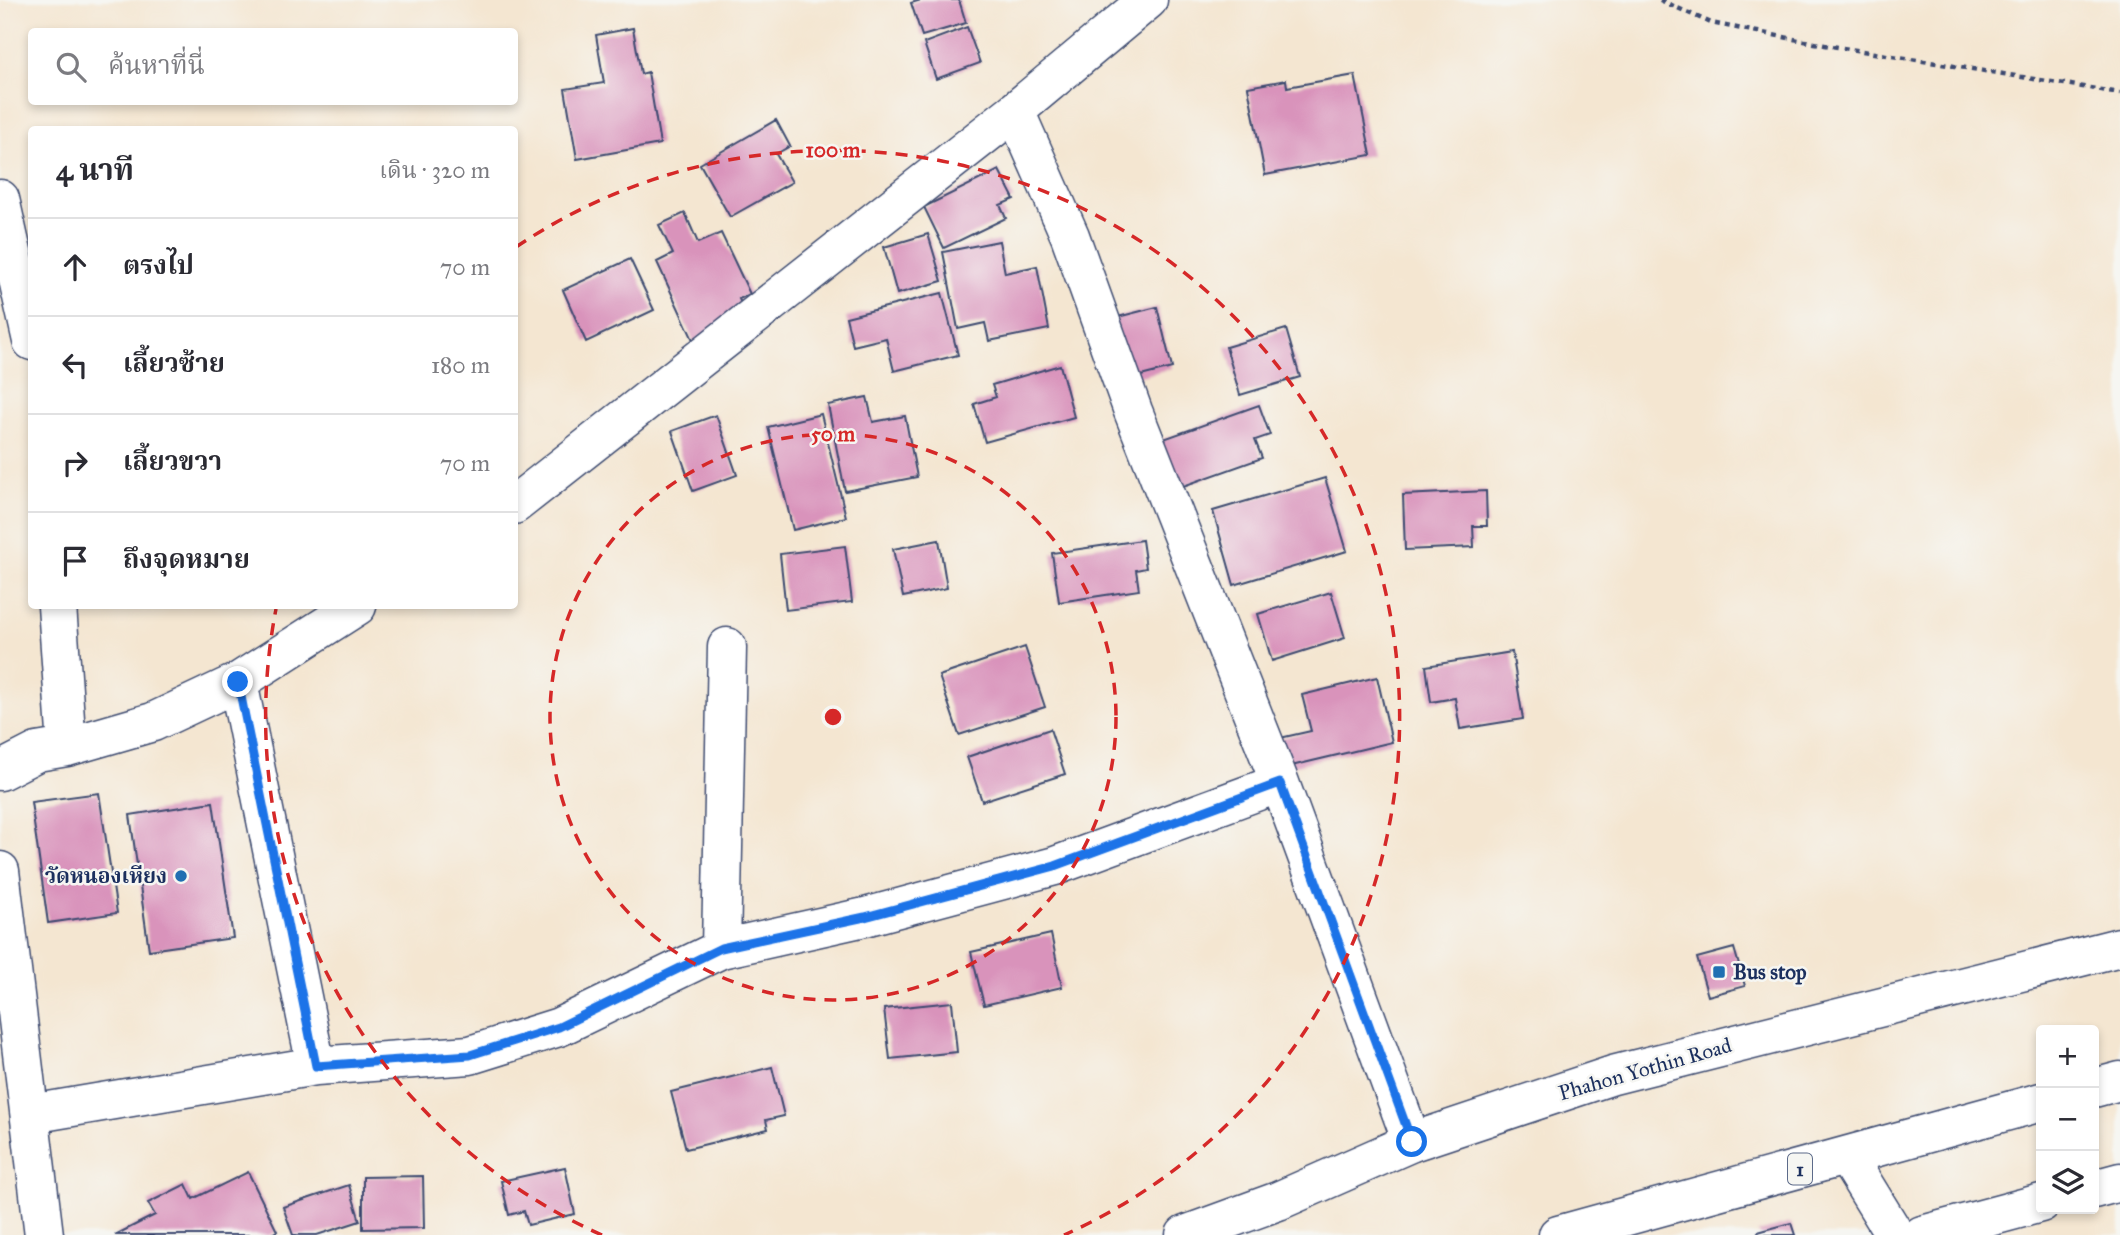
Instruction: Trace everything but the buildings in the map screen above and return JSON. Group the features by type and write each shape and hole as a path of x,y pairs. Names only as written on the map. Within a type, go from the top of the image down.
{"main road":[{"path":"518,502 1015,111 1148,0"},
{"path":"1015,111 1070,236 1133,411 1280,783 1412,1142"},
{"path":"0,199 28,323"},
{"path":"57,609 67,747"},
{"path":"0,771 37,752 67,747 153,722 238,682 352,609"},
{"path":"721,948 727,648"},
{"path":"238,682 316,1066"},
{"path":"31,1114 316,1066 470,1055 559,1027 721,948 865,917 1055,866 1280,783"},
{"path":"0,871 44,1235"},
{"name":"Phahon Yothin Road","path":"1185,1235 1278,1201 1412,1142 1613,1075 2120,947"},
{"path":"2099,1087 2120,1081"},
{"name":"1","path":"1558,1235 2036,1103"},
{"path":"1847,1157 1895,1235"},
{"path":"2099,1188 2120,1182"},
{"path":"1922,1235 2036,1204"}],"path":[{"path":"1660,0 1711,23 1825,45 2120,93"}],"place":[{"name":"วัดหนองเหียง","path":"181,876"},
{"name":"Bus stop","path":"1719,972"}],"route":[{"path":"238,682 316,1066 470,1055 559,1027 721,948 865,917 1055,866 1280,783 1412,1142"}]}
